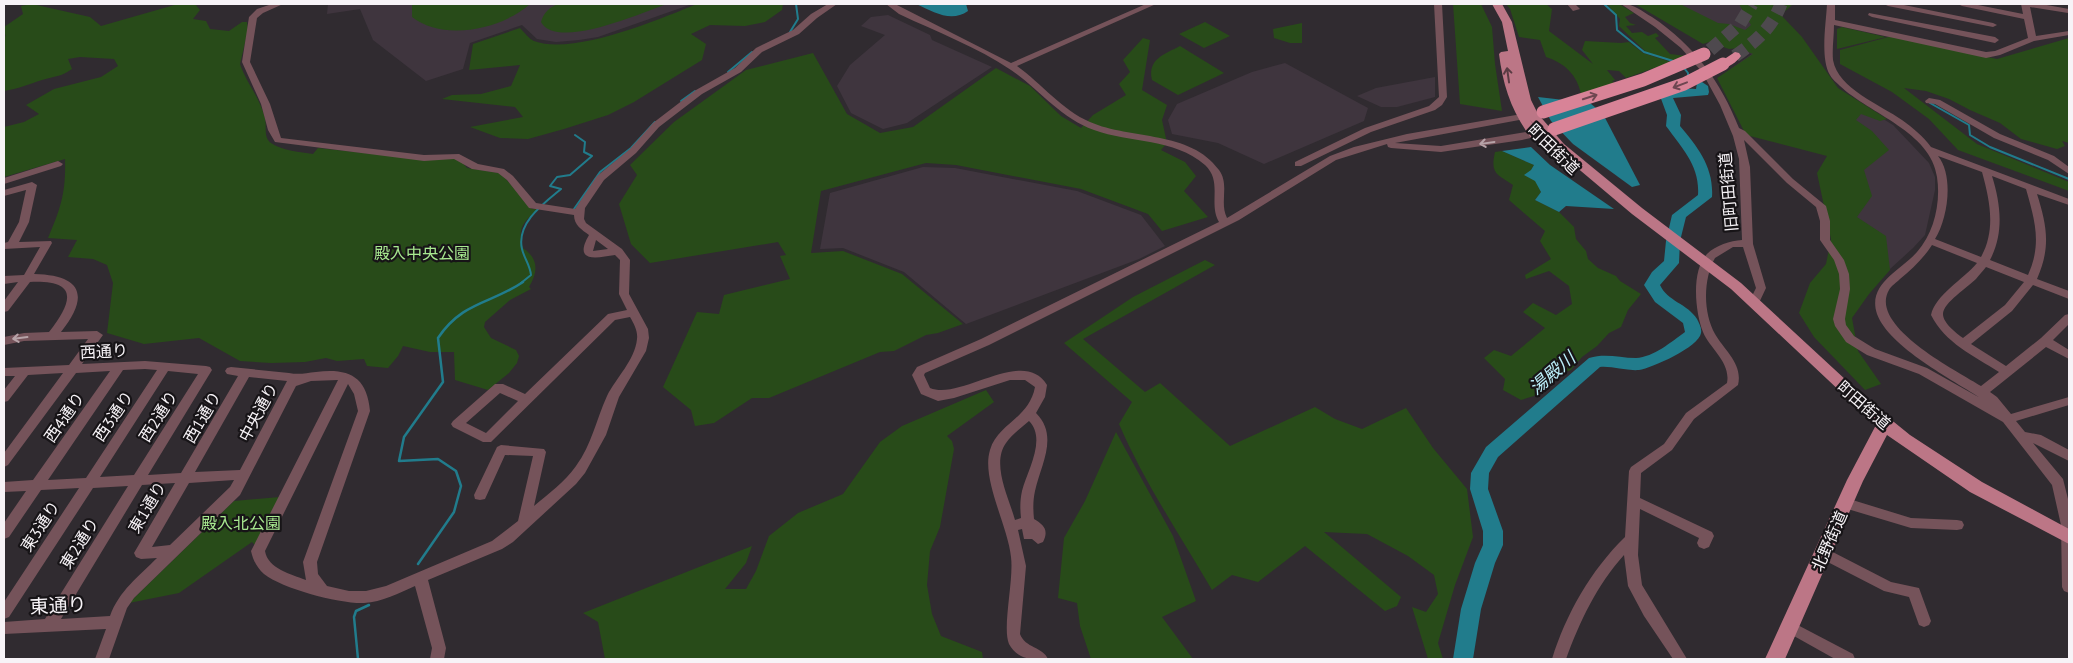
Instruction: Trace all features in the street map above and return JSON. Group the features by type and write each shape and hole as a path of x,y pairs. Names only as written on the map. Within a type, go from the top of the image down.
{"highway":[{"path":"1533,115 1643,80 1707,52"},
{"path":"1545,132 1684,84 1724,64 1735,56"}],"main road":[{"name":"町田街道","path":"1489,4 1501,28 1508,83 1514,100 1533,115"},
{"name":"町田街道","path":"1497,4 1507,22 1522,92 1533,115 1567,165 1599,188 1637,211 1707,263 1754,302 1848,392 1885,424 1964,480 2069,537"},
{"name":"北野街道","path":"1775,659 1846,503 1885,424"}],"street":[{"path":"244,16 278,4"},
{"path":"323,590 314,582 311,576 310,562 364,411 354,385 351,380 345,377 258,554 259,558 277,576 323,590 354,597 364,597 385,592 497,545 524,524 576,475 600,435 613,396 640,352 642,333 634,312 624,294 625,260 618,251 582,225 579,213 582,205 603,174 629,154 660,122 698,92 738,70 759,50 796,32 814,16 833,4"},
{"path":"890,4 902,12 1011,66 1032,81 1060,109 1079,121 1111,133 1174,145 1192,152 1207,162 1220,178 1222,187 1219,198 1220,214 1224,223"},
{"path":"1011,66 1152,4"},
{"path":"1298,164 1368,130 1432,108 1439,103 1443,97 1438,4"},
{"name":"旧町田街道","path":"1625,4 1668,32 1693,54 1711,78 1736,130 1745,168 1748,243 1752,264 1761,288 1754,302"},
{"path":"1831,4 1829,60 1834,75 1855,95 1912,131 1929,149 1941,170 1943,195 1940,220 1930,241 1917,258 1884,288 1880,301 1881,310 1890,326 1908,345 1993,400 2058,483 2068,525 2069,587"},
{"path":"1872,4 1872,31"},
{"path":"1888,4 1993,25"},
{"path":"1962,4 1990,7 2028,17"},
{"path":"2025,4 2032,40"},
{"path":"2029,4 2068,11"},
{"path":"1990,7 1998,53"},
{"path":"260,10 253,17 246,62 262,94 274,134 278,140 424,158 456,156 475,167 501,171 510,178 533,206 579,213"},
{"path":"1872,15 1995,40"},
{"path":"1831,22 1982,54 1998,53 2032,40 2069,33"},
{"path":"1929,101 1937,102 1997,136 2050,158 2069,171"},
{"path":"1041,659 1019,648 1013,634 1018,559 1011,526 994,472 994,458 1002,438 1030,414 1037,404 1041,385 1028,374 1012,374 983,382 948,396 934,395 928,392 919,381 918,375 921,370 985,342 1242,214 1316,166 1349,151 1412,136 1533,115"},
{"path":"1736,130 1790,181 1821,206 1825,221 1825,240 1839,260 1844,274 1845,289 1839,319 1841,326 1850,339 1871,352 1923,370 2008,419 2069,401"},
{"path":"1368,146 1402,145 1441,149 1545,132"},
{"path":"1929,149 2069,202"},
{"path":"4,181 58,164"},
{"path":"1986,171 1995,204 1996,226 1991,249 1985,262 1966,284 1938,308 1938,318 1943,328 2007,372"},
{"path":"4,194 32,185 24,222 8,245"},
{"path":"1964,343 2014,304 2026,291 2038,265 2042,246 2041,225 2031,188"},
{"path":"594,235 589,244 588,252 590,254 618,251"},
{"path":"1930,241 2069,295"},
{"path":"4,308 27,278 48,243 8,245"},
{"path":"1680,659 1649,612 1635,586 1631,540 1635,471 1668,447 1690,416 1729,388 1734,380 1729,362 1709,334 1703,317 1701,285 1711,256 1724,248 1739,243 1748,243"},
{"path":"4,280 27,278 54,279 71,290 73,299 71,308 52,336"},
{"path":"528,400 499,388 457,424 487,439 528,400 612,317 634,312"},
{"path":"1982,392 2045,341 2069,318"},
{"path":"4,341 24,337 97,335 4,462"},
{"path":"2045,341 2069,355"},
{"name":"西通り","path":"4,372 145,365 206,370"},
{"name":"西4通り","path":"4,533 119,367"},
{"name":"西3通り","path":"88,482 165,367"},
{"name":"西2通り","path":"138,480 206,370"},
{"path":"4,398 25,371"},
{"path":"231,371 289,377 296,380"},
{"name":"西1通り","path":"185,478 246,373"},
{"name":"中央通り","path":"102,659 121,605 129,594 172,551 230,496 290,386 296,380 306,377 345,377"},
{"path":"1011,526 1032,532 1027,501 1042,436 1039,422 1030,414"},
{"path":"2022,437 2034,437 2066,450"},
{"path":"480,495 501,450 540,452 524,524"},
{"path":"4,487 242,475"},
{"name":"東1通り","path":"172,551 140,553 185,478"},
{"name":"東2通り","path":"49,625 138,480"},
{"name":"東3通り","path":"4,613 88,482"},
{"path":"1632,500 1706,536 1704,543"},
{"path":"1846,503 1911,523 1957,525"},
{"path":"1559,659 1569,629 1590,591 1622,548 1631,540"},
{"path":"1823,553 1889,587 1914,592 1924,621"},
{"path":"420,577 439,648 437,659"},
{"name":"東通り","path":"4,628 114,622"},
{"path":"1790,627 1848,659"}],"shaded area":[{"path":"328,4 692,4 598,37 579,40 556,42 537,39 522,25 470,43 463,69 426,81 373,40 360,9 327,14"},
{"path":"1639,4 1761,4 1834,89 1893,125 1929,163 1935,177 1935,190 1925,235 1867,290 1835,155 1725,73 1752,54 1672,25"},
{"path":"888,15 930,35 932,40 992,67 907,123 883,129 851,113 837,86 850,65 885,35 861,26 871,17"},
{"path":"1285,63 1368,108 1364,121 1264,164 1218,143 1172,134 1168,120 1177,104 1252,72"},
{"path":"1435,77 1435,97 1397,107 1381,107 1357,96 1376,88"},
{"path":"923,167 955,168 1077,191 1141,215 1165,246 1139,259 966,324 904,272 843,248 820,249 830,193"}],"green space":[{"name":"殿入中央公園","path":"32,4 90,17 101,26 178,4 195,4 200,10 193,19 206,21 210,29 229,31 242,22 247,22 248,30 240,64 262,110 266,121 267,138 276,146 313,154 318,148 373,154 450,157 461,161 467,168 499,173 532,209 538,209 528,218 521,230 523,248 532,257 535,266 534,276 529,287 531,289 510,300 485,322 484,327 491,338 516,350 519,356 517,363 509,373 488,390 455,380 454,352 430,352 403,346 398,356 388,368 367,366 364,359 337,361 326,358 305,362 271,363 240,361 199,338 144,344 107,333 113,283 107,265 93,259 68,257 77,240 48,238 62,200 65,181 65,159 4,177 4,127 24,122 39,114 26,105 54,89 101,77 118,66 114,59 80,57 68,59 72,69 64,74 4,91 4,38 6,35 4,34 4,27 23,14 21,6"},
{"path":"412,4 530,4 518,13 489,26 456,30 440,29 425,25 412,17"},
{"path":"558,4 667,4 601,27 564,33 550,30 541,22 547,11"},
{"path":"697,4 783,4 782,10 765,22 745,26 710,25 691,34 706,44 702,60 634,102 608,115 564,129 528,139 500,138 470,127 523,117 515,107 442,99 452,95 481,94 511,86 520,65 469,70 473,44 520,28 534,41 551,44 571,44 616,34"},
{"path":"1453,4 1481,4 1492,27 1502,111 1460,104"},
{"path":"1506,4 1546,4 1552,9 1549,31 1593,64 1582,50 1585,41 1629,42 1643,53 1671,62 1626,78 1619,71 1607,70 1615,80 1612,81 1614,83 1581,94 1577,81 1569,71 1564,66 1546,57 1540,40 1519,37 1510,9"},
{"path":"1607,4 1619,4 1634,13 1625,17 1630,23 1636,25 1626,26 1632,33 1642,32 1648,36 1656,33 1659,36 1655,38 1670,54 1687,56 1676,62 1646,52 1619,26 1620,19"},
{"path":"1635,4 1680,4 1718,23 1729,24 1745,30 1751,25 1739,4 1793,4 1781,15 1802,37 1838,88 1887,119 1880,121 1861,114 1856,120 1872,131 1889,150 1864,170 1872,196 1857,217 1886,236 1890,270 1869,294 1852,318 1858,351 1881,384 1865,390 1814,337 1799,313 1810,283 1826,264 1831,239 1817,173 1827,156 1746,135 1717,78 1753,54 1739,48 1729,49 1709,42 1703,44"},
{"path":"1205,22 1230,36 1204,48 1179,34"},
{"path":"1302,23 1302,43 1290,43 1274,38 1273,29"},
{"path":"1842,27 1886,37 1837,49 1837,29"},
{"path":"1892,36 1997,59 2069,38 2069,143 2062,141 2065,146 2057,149 2021,139 2000,123 1949,99 1926,91 1904,88 1977,144 2069,182 2069,191 1958,150 1929,119 1892,92 1840,64 1840,50"},
{"path":"1143,38 1150,40 1142,90 1167,105 1162,120 1167,143 1161,150 1185,162 1196,176 1184,191 1208,217 1162,231 1148,214 1081,189 956,165 926,163 821,191 811,253 843,251 902,274 963,324 938,333 926,335 894,351 880,352 769,398 752,398 714,423 695,426 691,410 663,387 697,312 719,314 724,295 790,279 780,256 786,255 778,242 650,263 631,244 619,204 637,175 630,165 674,122 746,70 813,53 847,114 880,133 913,127 996,68 1030,86 1061,116 1081,128 1093,115 1126,95 1119,84 1130,72 1123,60"},
{"path":"1180,46 1224,73 1178,95 1152,80 1152,67 1158,58"},
{"path":"1502,151 1534,165 1531,170 1541,192 1535,200 1559,212 1574,227 1576,239 1586,251 1588,259 1598,268 1616,276 1620,281 1641,294 1628,310 1621,327 1609,333 1597,346 1582,357 1571,370 1553,377 1537,395 1521,400 1503,390 1505,379 1484,358 1494,350 1511,356 1545,328 1523,312 1533,303 1556,315 1572,304 1569,286 1549,271 1526,279 1525,275 1551,259 1540,241 1545,231 1509,200 1513,185 1499,176 1494,169 1495,152"},
{"path":"1205,260 1215,265 1083,339 1145,392 1160,383 1230,446 1315,407 1335,419 1362,429 1406,408 1433,448 1467,489 1473,537 1455,585 1438,643 1443,659 1428,659 1412,607 1426,612 1438,594 1434,575 1408,556 1367,534 1324,532 1401,597 1397,606 1385,611 1305,546 1258,582 1232,575 1212,590 1151,488 1119,424 1132,402 1064,343 1133,297"},
{"path":"986,390 994,402 947,436 952,441 954,449 940,527 930,551 927,585 932,614 941,636 982,652 983,659 605,659 598,622 583,613 752,546 746,563 725,589 746,589 756,571 769,536 798,513 843,494 880,442 902,426"},
{"path":"1116,432 1173,536 1196,601 1162,617 1193,659 1091,659 1080,626 1077,603 1058,598 1064,538 1085,501"},
{"name":"殿入北公園","path":"280,497 255,545 252,542 179,593 129,603 234,501"}],"water":[{"path":"916,4 966,4 968,11 955,16 949,16 936,13"},
{"path":"1538,97 1590,103 1603,114 1640,185 1632,187 1573,144 1551,121"},
{"path":"1531,147 1550,165 1614,209 1566,206 1559,212 1535,200 1541,192 1535,181 1524,175 1534,165 1502,151"}],"waterway":[{"path":"790,32 798,19 796,4"},
{"name":"湯殿川","path":"1604,4 1616,15 1617,30 1644,52 1673,61"},
{"path":"728,72 752,52"},
{"name":"湯殿川","path":"1684,68 1688,73 1688,78"},
{"name":"湯殿川","path":"1463,659 1471,609 1485,563 1493,545 1493,531 1479,489 1480,473 1492,452 1595,362 1610,361 1634,364 1649,361 1657,358 1693,334 1693,326 1689,320 1661,298 1655,292 1652,285 1657,276 1671,263 1673,241 1679,215 1705,197 1706,187 1702,168 1697,158 1673,126 1674,115 1666,96 1673,93 1703,92 1702,86"},
{"path":"681,101 695,91"},
{"path":"1930,103 1969,125 1970,135 1990,147 2069,179"},
{"path":"574,209 600,172 631,148 655,122"},
{"path":"521,283 531,275 522,249 521,240 527,222 540,207 561,189 550,186 557,177 570,175 592,156 584,152 585,142 575,135"},
{"path":"418,564 454,512 461,486 456,471 438,459 399,461 404,437 443,382 438,338 457,317 467,310 523,282"},
{"path":"358,659 354,617 356,611 369,605"}],"tunnel":[{"path":"1710,50 1740,24 1752,4"},
{"path":"1735,56 1762,34 1773,20 1781,4"}]}
